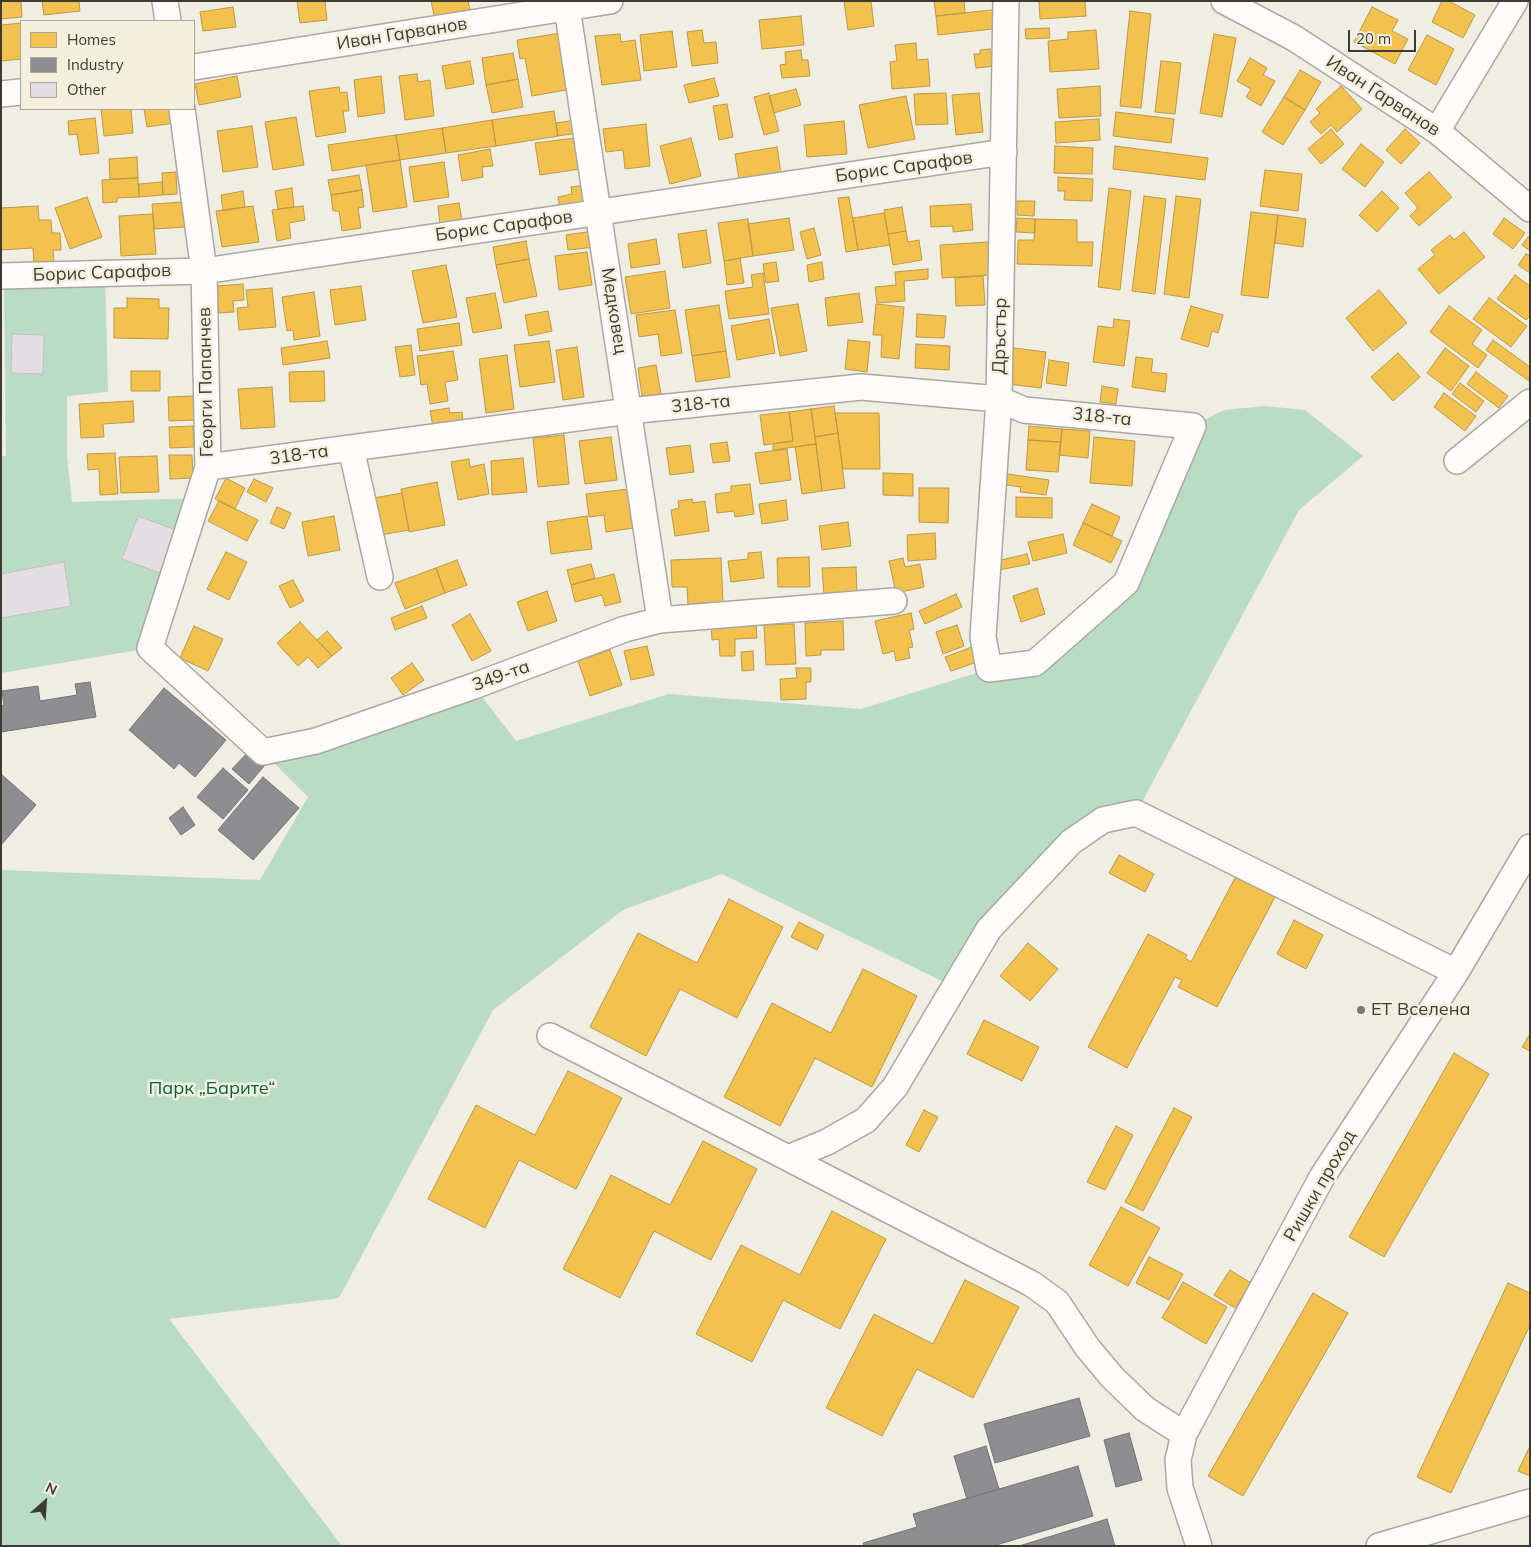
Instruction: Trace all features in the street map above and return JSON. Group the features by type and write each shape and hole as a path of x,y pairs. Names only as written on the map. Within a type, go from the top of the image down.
{"street":[{"path":"165,1 168,20"},
{"name":"Иван Гарванов","path":"195,67 567,4 610,1"},
{"name":"Дръстър","path":"989,669 983,636 999,399 1006,1"},
{"name":"Иван Гарванов","path":"1224,1 1294,38 1437,130 1530,208"},
{"path":"1437,130 1515,1"},
{"name":"Медковец","path":"567,4 660,620"},
{"path":"1,94 20,92"},
{"name":"Георги Папанчев","path":"150,648 208,467 204,271 182,110"},
{"name":"Борис Сарафов","path":"1,276 204,271 1004,152"},
{"name":"318-та","path":"208,467 629,411 861,387 999,399 1024,410 1193,426 1126,583 1035,664 989,669"},
{"path":"1457,461 1530,402"},
{"path":"351,448 380,577"},
{"name":"349-та","path":"150,648 263,752 316,741 474,686 625,629 660,620 894,602"},
{"path":"788,1158 827,1142 866,1120 895,1087 989,929 1071,842 1102,820 1136,813 1456,972"},
{"name":"Ришки проход","path":"1199,1546 1180,1488 1178,1460 1184,1434 1322,1177 1456,972 1530,847"},
{"path":"550,1036 1032,1284 1057,1302 1087,1347 1112,1377 1145,1409 1184,1434"},
{"path":"1379,1546 1530,1502"}],"green space":[{"path":"105,273 108,392 67,396 67,456 72,502 198,498 150,648 1,673 1,456 6,456 4,276"},
{"name":"Парк „Барите“","path":"1265,406 1305,410 1363,456 1299,510 1136,813 1103,820 954,987 722,874 623,910 493,1010 339,1298 169,1319 342,1546 1,1546 1,870 260,880 308,797 263,752 474,686 516,741 669,694 861,709 989,669 1035,663 1126,583 1193,426 1224,410"}],"building: Homes":[{"path":"1,1 21,1 22,17 1,19"},
{"path":"42,1 79,1 80,11 44,15"},
{"path":"297,1 325,1 327,20 300,23"},
{"path":"431,1 468,1 471,13 435,20"},
{"path":"844,1 871,1 874,26 848,30"},
{"path":"934,1 964,1 965,13 936,16"},
{"path":"1039,1 1085,1 1086,16 1040,19"},
{"path":"1442,1 1449,1 1475,15 1463,38 1432,22"},
{"path":"233,7 236,27 203,31 200,12"},
{"path":"1372,7 1398,20 1392,31 1408,39 1395,64 1354,42"},
{"path":"1000,9 1002,28 938,35 936,16"},
{"path":"1130,11 1151,14 1141,108 1120,106"},
{"path":"801,16 804,45 762,49 759,20"},
{"path":"20,23 20,59 1,61 1,25"},
{"path":"1049,28 1050,38 1026,39 1025,29"},
{"path":"702,30 704,43 716,42 718,63 692,66 687,32"},
{"path":"1096,30 1099,69 1050,72 1048,41 1068,39 1068,32"},
{"path":"672,31 677,67 644,71 640,35"},
{"path":"561,33 571,89 532,96 525,58 520,59 517,40"},
{"path":"620,34 621,42 635,40 641,80 602,85 595,36"},
{"path":"1214,34 1236,38 1222,117 1200,113"},
{"path":"1427,35 1454,49 1436,85 1408,70"},
{"path":"916,43 917,60 928,59 930,86 892,89 890,62 897,61 895,45"},
{"path":"990,49 990,53 994,52 996,66 976,68 974,54 980,54 980,50"},
{"path":"801,50 802,60 808,60 810,76 782,78 780,65 786,64 785,52"},
{"path":"513,53 518,79 486,85 482,58"},
{"path":"1250,58 1267,68 1263,75 1275,81 1261,106 1246,97 1251,89 1237,81"},
{"path":"470,61 474,84 446,89 442,66"},
{"path":"1161,61 1181,63 1175,114 1155,112"},
{"path":"1300,70 1321,82 1305,110 1284,97"},
{"path":"417,74 418,82 430,80 434,116 405,120 399,76"},
{"path":"237,76 241,97 199,105 195,84"},
{"path":"381,76 385,113 358,117 354,80"},
{"path":"714,78 719,96 689,103 684,85"},
{"path":"518,79 523,107 492,113 486,85"},
{"path":"1100,86 1101,116 1059,118 1057,89"},
{"path":"1341,86 1362,109 1337,132 1331,125 1321,134 1310,122 1320,113 1316,109"},
{"path":"339,87 340,93 347,92 349,111 343,111 346,132 316,137 309,91"},
{"path":"796,89 801,105 774,113 769,96"},
{"path":"769,93 779,131 764,135 754,97"},
{"path":"946,93 948,124 916,125 914,94"},
{"path":"979,93 983,132 956,135 952,95"},
{"path":"906,96 915,139 868,148 859,105"},
{"path":"1284,97 1305,110 1283,145 1262,132"},
{"path":"727,104 733,137 719,140 713,106"},
{"path":"101,110 131,110 133,133 104,136"},
{"path":"144,110 172,110 174,123 147,127"},
{"path":"554,111 558,136 496,146 492,120"},
{"path":"1116,112 1174,119 1171,143 1113,136"},
{"path":"296,117 304,165 273,170 265,122"},
{"path":"95,118 99,153 80,155 77,134 69,135 68,121"},
{"path":"1099,119 1100,140 1056,143 1055,122"},
{"path":"492,120 496,146 446,153 442,128"},
{"path":"576,120 578,133 558,136 556,123"},
{"path":"844,121 847,154 807,157 804,125"},
{"path":"646,124 650,166 625,169 623,150 606,152 603,129"},
{"path":"252,126 258,167 223,172 217,131"},
{"path":"442,128 446,153 400,160 396,135"},
{"path":"1331,129 1344,144 1321,164 1308,149"},
{"path":"1405,129 1420,143 1401,164 1386,150"},
{"path":"396,135 400,160 332,171 328,145"},
{"path":"575,138 580,169 540,175 535,143"},
{"path":"691,138 701,176 670,184 660,146"},
{"path":"1361,144 1384,162 1365,187 1342,169"},
{"path":"1055,146 1093,148 1092,174 1054,173"},
{"path":"1115,146 1208,158 1205,180 1113,169"},
{"path":"777,147 781,173 739,180 735,154"},
{"path":"490,149 493,166 482,167 483,177 462,181 458,155"},
{"path":"137,157 138,178 110,179 109,159"},
{"path":"400,160 407,207 373,212 366,165"},
{"path":"444,162 449,197 414,202 409,167"},
{"path":"1265,170 1302,174 1298,211 1260,206"},
{"path":"176,172 177,194 163,195 162,173"},
{"path":"1429,172 1452,197 1419,226 1410,216 1418,208 1405,193"},
{"path":"359,175 362,190 331,195 328,180"},
{"path":"1058,177 1093,179 1092,201 1064,200 1065,191 1058,191"},
{"path":"138,178 139,197 117,198 117,202 103,203 102,180"},
{"path":"162,182 163,195 139,197 139,184"},
{"path":"587,185 590,203 560,208 558,197 572,194 571,187"},
{"path":"292,188 294,207 278,209 275,191"},
{"path":"1109,188 1131,191 1120,290 1098,287"},
{"path":"362,190 364,207 358,208 361,228 342,231 339,211 333,211 331,195"},
{"path":"243,191 245,207 223,211 221,195"},
{"path":"1382,191 1399,208 1377,232 1359,215"},
{"path":"1144,196 1166,199 1155,294 1132,291"},
{"path":"1176,196 1201,199 1189,298 1164,294"},
{"path":"87,197 102,237 70,249 55,208"},
{"path":"849,197 858,250 846,252 838,198"},
{"path":"1017,201 1035,201 1034,216 1017,215"},
{"path":"184,202 185,227 154,229 152,204"},
{"path":"459,203 462,221 440,225 438,206"},
{"path":"971,204 973,230 953,232 953,226 931,227 930,206"},
{"path":"38,206 39,220 51,220 52,233 60,233 61,250 53,250 54,262 34,263 33,248 1,250 1,208"},
{"path":"253,206 259,242 222,247 216,211"},
{"path":"303,206 305,220 289,223 291,238 277,241 272,210"},
{"path":"902,207 906,231 888,234 884,210"},
{"path":"1251,212 1278,215 1268,298 1241,295"},
{"path":"884,213 890,245 858,250 853,218"},
{"path":"153,214 156,254 121,256 119,216"},
{"path":"1278,215 1306,219 1303,247 1275,243"},
{"path":"789,218 794,250 753,256 748,224"},
{"path":"1017,218 1035,219 1035,233 1016,232"},
{"path":"1504,218 1525,233 1513,249 1493,234"},
{"path":"748,219 753,256 724,261 718,223"},
{"path":"1035,219 1077,220 1077,242 1093,242 1092,266 1017,264 1018,240 1034,240"},
{"path":"814,228 821,255 807,259 800,232"},
{"path":"706,230 711,263 683,268 678,234"},
{"path":"593,231 595,247 568,250 566,235"},
{"path":"906,231 908,242 919,240 922,260 893,265 888,234"},
{"path":"1464,232 1485,257 1439,294 1418,269 1435,255 1431,250 1450,235 1454,240"},
{"path":"1528,237 1530,238 1530,251 1522,245"},
{"path":"656,239 660,264 631,268 628,244"},
{"path":"526,241 529,259 496,265 493,247"},
{"path":"989,242 990,275 942,278 940,245"},
{"path":"587,252 592,285 559,290 555,256"},
{"path":"1526,254 1530,256 1530,273 1518,265"},
{"path":"740,258 744,283 727,285 724,261"},
{"path":"529,259 537,296 504,303 496,265"},
{"path":"776,262 779,281 766,283 763,264"},
{"path":"822,262 824,279 809,282 807,265"},
{"path":"446,265 457,317 423,323 412,271"},
{"path":"928,269 928,279 904,281 905,301 877,303 875,287 896,285 895,272"},
{"path":"665,271 670,308 631,314 625,277"},
{"path":"763,273 769,314 729,319 725,291 753,287 751,275"},
{"path":"1515,275 1530,286 1530,316 1526,320 1497,299"},
{"path":"983,276 985,305 956,306 955,278"},
{"path":"243,284 244,300 233,301 234,312 219,313 217,286"},
{"path":"361,286 366,320 335,325 330,290"},
{"path":"272,288 276,327 239,330 237,308 248,307 246,290"},
{"path":"1379,290 1407,323 1373,351 1346,318"},
{"path":"314,292 320,336 294,340 293,330 287,331 282,297"},
{"path":"495,293 502,328 473,333 466,298"},
{"path":"859,293 863,322 828,326 825,298"},
{"path":"127,298 159,299 159,308 169,308 168,339 114,338 114,308 127,308"},
{"path":"1489,298 1527,326 1511,347 1473,319"},
{"path":"798,304 807,351 780,356 771,308"},
{"path":"876,304 904,307 899,359 881,357 882,335 873,335"},
{"path":"719,305 726,351 692,356 685,310"},
{"path":"1191,306 1223,315 1218,333 1212,331 1208,347 1181,339"},
{"path":"1449,306 1482,330 1472,344 1487,355 1478,368 1430,332"},
{"path":"675,310 682,353 661,356 658,334 639,337 636,315"},
{"path":"548,311 552,331 529,336 525,315"},
{"path":"917,314 946,316 944,338 916,337"},
{"path":"769,319 775,353 737,360 731,326"},
{"path":"1114,319 1130,321 1124,366 1093,362 1098,326 1113,328"},
{"path":"459,323 462,345 420,351 417,329"},
{"path":"848,340 870,342 867,372 845,369"},
{"path":"1493,340 1530,367 1529,381 1486,350"},
{"path":"327,341 330,358 283,365 281,348"},
{"path":"549,341 555,382 520,387 514,345"},
{"path":"916,344 950,346 949,370 915,368"},
{"path":"411,345 415,375 400,377 395,347"},
{"path":"577,347 584,397 563,400 556,350"},
{"path":"1014,348 1046,352 1041,388 1009,384"},
{"path":"1445,348 1469,366 1451,391 1427,373"},
{"path":"453,351 458,380 445,382 448,401 430,404 427,384 421,385 417,356"},
{"path":"726,351 730,377 696,382 692,356"},
{"path":"1398,353 1420,377 1393,401 1371,377"},
{"path":"507,355 514,409 486,413 479,359"},
{"path":"1136,357 1153,359 1151,372 1167,374 1165,392 1132,387"},
{"path":"1049,360 1069,363 1066,386 1046,383"},
{"path":"656,365 661,394 642,396 638,368"},
{"path":"131,371 160,371 160,391 131,391"},
{"path":"324,371 325,401 290,402 289,372"},
{"path":"1476,372 1508,396 1499,408 1467,384"},
{"path":"1460,383 1484,401 1476,412 1452,394"},
{"path":"1102,386 1118,389 1116,404 1100,402"},
{"path":"272,387 275,427 241,429 238,389"},
{"path":"1444,393 1476,416 1465,431 1434,407"},
{"path":"193,396 195,420 169,421 168,397"},
{"path":"133,401 134,422 103,424 104,437 81,438 79,404"},
{"path":"834,406 838,433 815,437 811,409"},
{"path":"449,408 450,413 462,412 463,421 433,426 430,411"},
{"path":"811,409 816,444 773,450 773,444 793,441 789,412"},
{"path":"789,412 793,441 764,445 760,415"},
{"path":"835,413 879,413 880,469 843,469"},
{"path":"193,426 194,447 170,448 169,427"},
{"path":"1029,426 1062,429 1061,442 1028,440"},
{"path":"1062,429 1090,431 1088,458 1059,455"},
{"path":"838,433 845,488 822,491 815,437"},
{"path":"564,435 569,484 538,487 533,438"},
{"path":"611,437 617,480 585,484 579,441"},
{"path":"1094,437 1135,441 1132,486 1090,483"},
{"path":"1028,440 1061,442 1058,472 1026,470"},
{"path":"727,442 730,461 713,463 710,444"},
{"path":"816,444 822,491 802,494 795,447"},
{"path":"690,445 694,472 670,475 666,448"},
{"path":"787,449 791,480 760,484 755,453"},
{"path":"115,453 118,494 100,495 99,469 88,470 87,454"},
{"path":"169,455 192,455 193,478 170,479"},
{"path":"157,456 159,492 121,493 119,457"},
{"path":"523,458 527,492 492,495 491,461"},
{"path":"469,459 470,467 484,464 489,494 458,500 451,462"},
{"path":"883,473 913,474 913,496 883,495"},
{"path":"1001,473 1049,480 1046,495 1020,492 1021,487 999,484"},
{"path":"226,478 245,488 235,509 215,499"},
{"path":"254,479 273,488 266,502 247,492"},
{"path":"437,482 445,525 409,532 401,489"},
{"path":"750,484 754,514 735,517 734,511 717,513 715,494 731,492 731,486"},
{"path":"919,488 949,488 948,523 919,522"},
{"path":"629,489 634,528 606,532 604,515 589,517 586,494"},
{"path":"402,493 409,530 375,536 368,499"},
{"path":"1016,497 1052,498 1052,518 1016,517"},
{"path":"692,499 693,503 705,501 709,531 675,536 671,510 679,508 678,501"},
{"path":"786,500 788,520 762,524 759,504"},
{"path":"219,501 258,520 247,541 208,521"},
{"path":"1092,504 1120,517 1112,536 1083,523"},
{"path":"277,507 291,513 284,529 270,523"},
{"path":"334,516 340,550 308,556 302,522"},
{"path":"587,516 592,549 551,554 547,522"},
{"path":"848,522 851,546 822,550 819,526"},
{"path":"1083,523 1122,541 1111,563 1073,545"},
{"path":"935,533 936,559 908,561 907,535"},
{"path":"1063,534 1067,553 1033,561 1028,542"},
{"path":"226,552 247,562 229,600 207,589"},
{"path":"761,552 764,578 731,582 728,561 748,559 748,553"},
{"path":"1027,554 1030,564 999,570 997,561"},
{"path":"809,557 810,587 778,587 777,558"},
{"path":"721,558 723,602 688,604 687,587 672,587 671,560"},
{"path":"903,558 905,567 920,564 924,587 896,593 889,561"},
{"path":"457,560 467,585 445,593 436,568"},
{"path":"591,564 595,578 571,585 567,570"},
{"path":"856,567 857,593 824,595 822,568"},
{"path":"436,568 445,593 405,609 395,583"},
{"path":"614,574 621,602 605,606 602,595 575,602 571,585"},
{"path":"293,580 304,601 290,608 279,586"},
{"path":"1037,588 1045,614 1021,622 1013,596"},
{"path":"547,591 557,621 528,631 517,602"},
{"path":"956,594 962,607 925,624 919,611"},
{"path":"422,606 427,618 395,630 391,618"},
{"path":"911,613 914,629 909,630 913,647 908,648 910,658 896,661 894,651 883,654 875,621"},
{"path":"470,614 491,651 472,661 452,625"},
{"path":"843,621 844,650 821,650 821,655 806,656 805,623"},
{"path":"300,622 332,656 318,668 308,657 298,666 277,643"},
{"path":"756,622 757,638 735,639 735,656 720,656 719,639 712,640 711,624"},
{"path":"794,624 796,664 766,665 764,625"},
{"path":"957,625 964,646 943,654 936,632"},
{"path":"194,626 223,639 208,671 180,658"},
{"path":"327,631 342,648 332,656 317,640"},
{"path":"647,646 654,675 631,680 624,651"},
{"path":"972,647 977,662 951,671 945,657"},
{"path":"610,650 622,685 590,696 578,661"},
{"path":"753,651 754,670 742,671 741,652"},
{"path":"412,663 424,680 403,695 391,678"},
{"path":"796,668 811,668 811,682 806,682 806,699 781,700 780,679 797,678"},
{"path":"1119,855 1154,874 1145,892 1109,873"},
{"path":"1236,876 1275,897 1217,1007 1178,987 1182,980 1175,977 1127,1068 1088,1047 1148,934 1187,955 1185,958 1191,962"},
{"path":"729,899 783,927 737,1018 680,989 646,1056 590,1027 638,933 697,963"},
{"path":"1294,920 1323,935 1306,969 1277,954"},
{"path":"799,922 824,935 817,950 791,937"},
{"path":"1028,943 1058,969 1030,1001 1000,976"},
{"path":"863,969 917,996 872,1087 815,1058 780,1126 724,1097 772,1003 831,1033"},
{"path":"984,1020 1039,1047 1022,1081 967,1054"},
{"path":"1530,1034 1530,1051 1522,1047"},
{"path":"1454,1053 1489,1074 1384,1257 1349,1237"},
{"path":"568,1071 622,1098 576,1189 519,1160 485,1228 428,1199 476,1105 535,1135"},
{"path":"1174,1108 1192,1117 1143,1211 1125,1202"},
{"path":"924,1110 938,1117 919,1152 906,1145"},
{"path":"1116,1126 1133,1135 1105,1190 1087,1182"},
{"path":"703,1141 757,1169 711,1260 654,1231 620,1298 563,1269 611,1175 670,1205"},
{"path":"1121,1207 1160,1228 1128,1286 1089,1265"},
{"path":"832,1211 886,1239 840,1329 783,1300 752,1362 696,1334 741,1245 800,1275"},
{"path":"1149,1257 1183,1274 1169,1300 1136,1283"},
{"path":"1230,1270 1251,1283 1235,1308 1214,1295"},
{"path":"965,1280 1019,1307 973,1398 917,1369 882,1436 826,1408 874,1314 933,1344"},
{"path":"1183,1282 1227,1307 1206,1344 1162,1318"},
{"path":"1508,1283 1530,1293 1530,1325 1451,1493 1417,1477"},
{"path":"1313,1293 1348,1313 1243,1496 1208,1476"},
{"path":"1530,1446 1530,1476 1518,1471"}],"building: Industry":[{"path":"90,682 96,717 1,732 1,706 4,705 2,691 38,686 40,701 77,695 75,684"},
{"path":"164,688 226,740 195,777 179,763 174,769 129,730"},
{"path":"249,751 265,765 249,784 232,769"},
{"path":"223,768 248,790 223,819 197,797"},
{"path":"1,774 36,805 1,845"},
{"path":"263,777 299,808 253,860 218,830"},
{"path":"183,807 195,825 181,835 169,818"},
{"path":"1079,1398 1090,1436 995,1463 984,1424"},
{"path":"1129,1433 1142,1480 1116,1487 1104,1440"},
{"path":"986,1446 999,1489 967,1499 954,1456"},
{"path":"1078,1466 1093,1516 993,1546 864,1546 863,1543 917,1527 913,1514"},
{"path":"1107,1519 1115,1546 1019,1546"}],"building: Other":[{"path":"12,334 44,335 43,374 11,373"},
{"path":"138,516 176,530 160,573 122,559"},
{"path":"64,562 71,606 1,618 1,574"}],"place":[{"name":"ЕТ Вселена","path":"1361,1010"}]}
